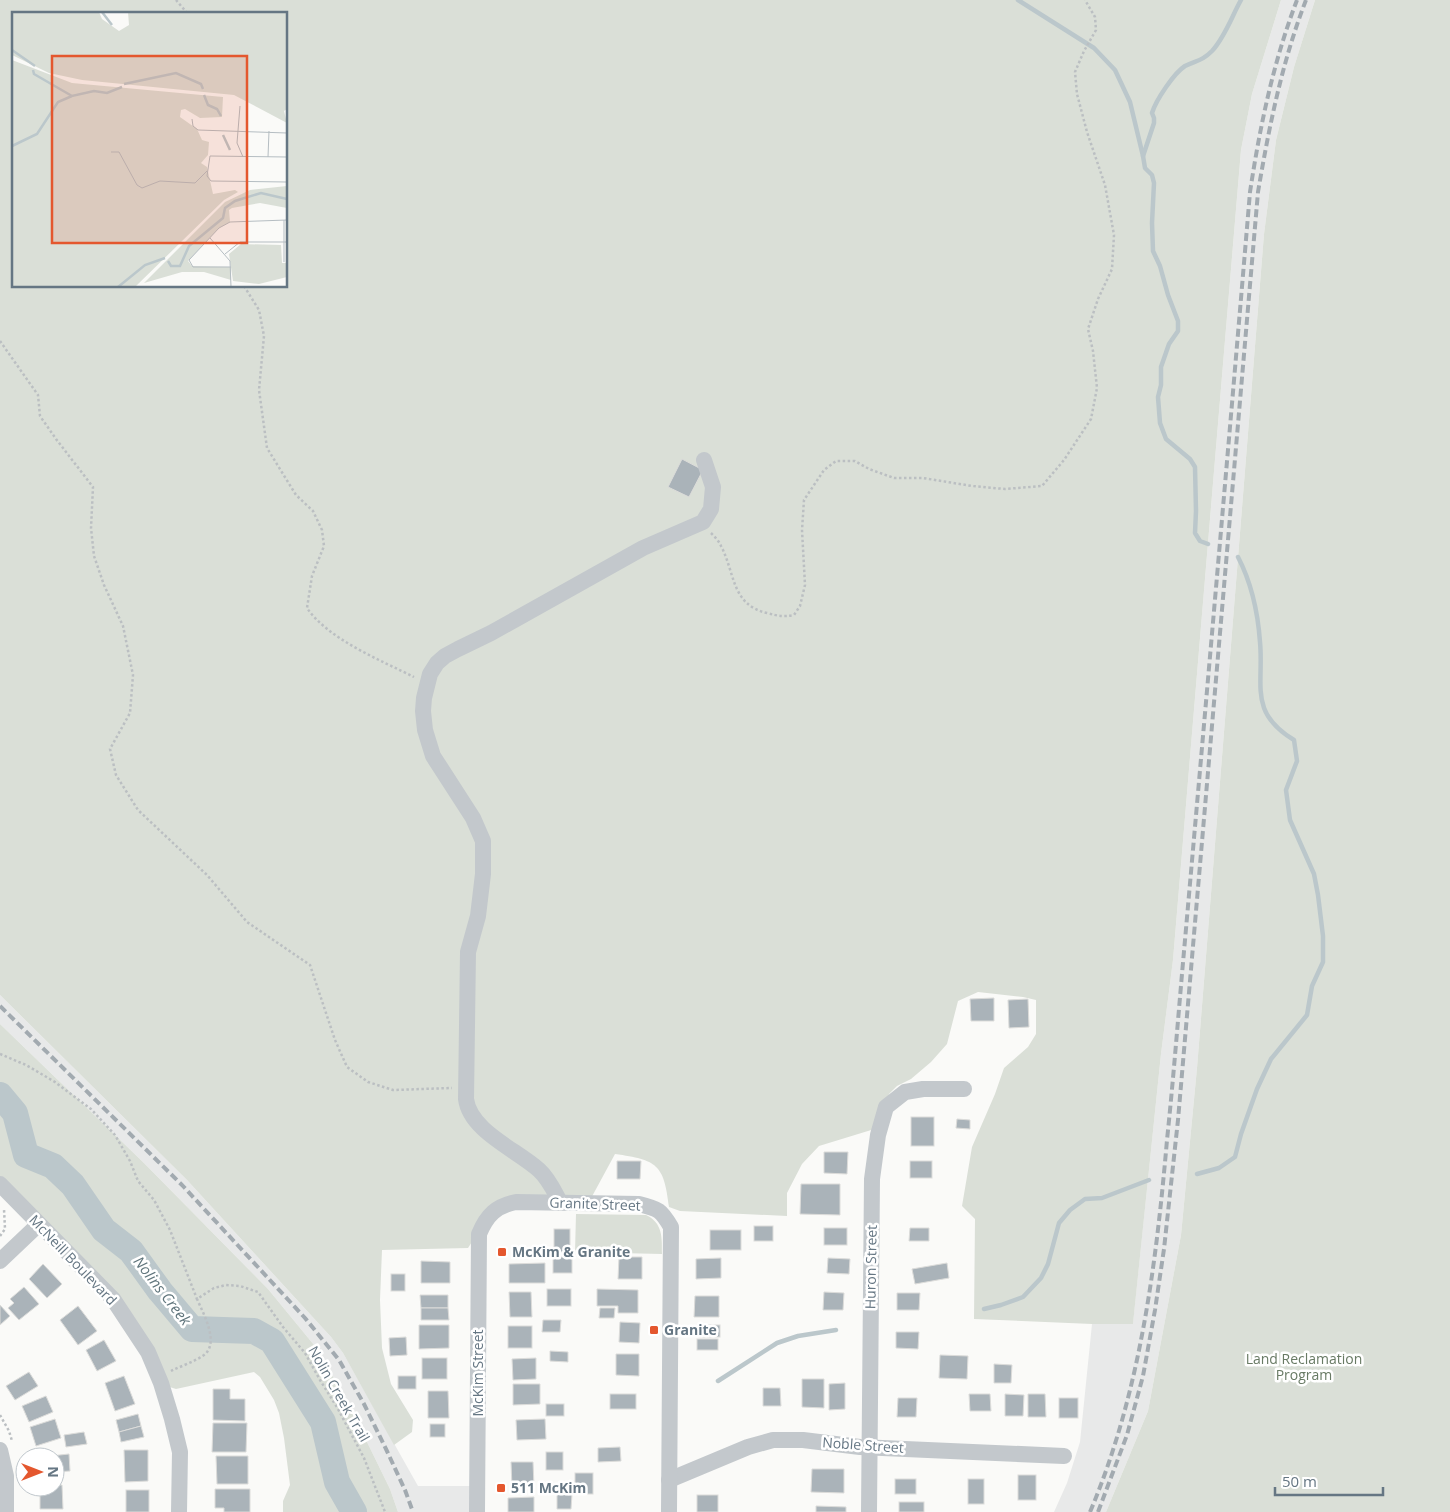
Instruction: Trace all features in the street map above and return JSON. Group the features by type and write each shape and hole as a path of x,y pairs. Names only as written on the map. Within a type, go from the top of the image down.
{"street":[{"path":"560,1202 549,1181 539,1170 480,1126 467,1109 468,952 478,916 483,874 483,841 473,818 434,756 425,730 424,698 430,674 436,663 445,656 491,633 643,548 703,522 712,510 713,488 704,460"},
{"name":"Huron Street","path":"869,1512 872,1189 878,1135 886,1107 905,1092 923,1089 964,1089"},
{"name":"McNeill Boulevard","path":"0,1184 113,1299 148,1352 172,1419 180,1452 179,1512"},
{"name":"Granite Street","path":"479,1234 484,1220 504,1204 516,1202 640,1204 656,1208 665,1217 671,1227 669,1512"},
{"path":"0,1261 39,1224"},
{"name":"McKim Street","path":"477,1512 479,1234"},
{"name":"Noble Street","path":"669,1480 748,1447 773,1440 803,1440 871,1447 1064,1456"},
{"path":"0,1450 6,1476 6,1512"}],"path":[{"path":"176,0 186,12"},
{"path":"703,522 721,545 736,587 744,602 760,612 783,617 794,615 800,606 805,585 802,530 804,500 824,470 836,461 855,461 869,469 894,478 923,478 1005,489 1042,486 1064,460 1091,419 1097,388 1088,329 1098,299 1112,269 1114,235 1105,185 1087,132 1077,94 1075,72 1096,30 1094,17 1085,0"},
{"path":"245,288 259,310 264,336 258,390 267,448 296,495 313,512 322,530 324,546 312,576 308,608 314,618 337,636 427,684"},
{"path":"0,341 38,395 40,416 93,486 91,528 94,556 104,585 123,626 133,675 130,714 110,749 116,775 120,782 138,810 207,875 247,922 310,965 335,1040 347,1066 368,1082 393,1090 467,1088"},
{"path":"0,1054 26,1065 55,1082 91,1109 115,1135 130,1161 138,1181 154,1200 170,1230 205,1319 211,1340 205,1354 158,1377"},
{"path":"0,1236 4,1228 4,1208"},
{"name":"Nolin Creek Trail","path":"196,1299 214,1288 226,1285 240,1286 258,1292 283,1327 305,1353 338,1409 364,1458 385,1512"}],"shaded area":[{"path":"1281,0 1315,0 1294,67 1276,140 1264,234 1197,1068 1181,1235 1148,1411 1106,1512 1054,1512 1067,1483 1080,1442 1092,1324 1133,1323 1161,1054 1173,960 1241,150 1252,94"},
{"path":"0,995 187,1180 331,1337 343,1353 418,1486 476,1486 476,1512 398,1512 390,1489 347,1401 314,1345 268,1289 144,1163 0,1024"}],"green space":[{"path":"0,0 1281,0 1252,94 1241,150 1173,960 1161,1054 1133,1324 974,1319 975,1219 962,1206 972,1147 1004,1068 1028,1047 1036,1034 1036,1000 1023,997 978,992 958,1001 947,1044 931,1062 911,1079 897,1086 889,1094 881,1127 819,1146 802,1164 787,1193 787,1216 680,1211 669,1207 664,1181 656,1167 640,1159 615,1154 589,1202 515,1200 477,1234 468,1248 382,1250 380,1300 382,1348 391,1384 413,1420 412,1432 394,1445 343,1353 331,1337 187,1180 0,995"},
{"name":"Land Reclamation Program","path":"1315,0 1450,0 1450,1512 1106,1512 1148,1411 1181,1235 1197,1068 1264,234 1276,140 1294,67"},
{"path":"0,1024 144,1163 268,1289 314,1345 347,1401 390,1489 398,1512 283,1512 283,1501 290,1485 279,1413 274,1400 260,1377 254,1372 176,1389 160,1384 112,1300 0,1186"},
{"path":"576,1214 646,1215 652,1218 659,1227 662,1254 575,1252"}],"building":[{"path":"682,459 703,470 689,497 668,487"},
{"path":"994,998 994,1021 971,1021 970,999"},
{"path":"1028,999 1029,1027 1009,1028 1008,1000"},
{"path":"911,1117 934,1117 934,1146 911,1146"},
{"path":"957,1119 970,1120 970,1129 956,1128"},
{"path":"824,1152 848,1152 847,1174 824,1173"},
{"path":"617,1161 641,1161 640,1179 617,1179"},
{"path":"910,1161 932,1161 932,1178 910,1178"},
{"path":"801,1184 840,1184 840,1215 800,1214"},
{"path":"754,1226 773,1226 773,1241 754,1241"},
{"path":"824,1228 847,1228 847,1245 824,1245"},
{"path":"910,1228 929,1228 929,1241 909,1241"},
{"path":"554,1229 570,1229 570,1252 554,1252"},
{"path":"710,1230 741,1230 741,1250 710,1250"},
{"path":"553,1257 572,1257 572,1273 553,1273"},
{"path":"619,1257 642,1257 642,1279 618,1279"},
{"path":"721,1258 721,1278 696,1279 696,1259"},
{"path":"828,1258 850,1259 849,1274 827,1273"},
{"path":"421,1261 450,1262 450,1283 421,1283"},
{"path":"545,1263 545,1283 509,1283 509,1264"},
{"path":"947,1263 949,1278 915,1284 912,1269"},
{"path":"43,1264 62,1284 47,1298 29,1279"},
{"path":"391,1274 405,1274 405,1291 391,1291"},
{"path":"24,1287 39,1304 19,1320 8,1308 14,1303 10,1299"},
{"path":"547,1289 571,1289 571,1306 547,1306"},
{"path":"597,1289 638,1290 638,1313 618,1313 618,1306 597,1306"},
{"path":"509,1292 531,1292 532,1317 510,1317"},
{"path":"824,1292 844,1293 843,1310 823,1310"},
{"path":"897,1293 920,1293 919,1310 897,1310"},
{"path":"420,1295 448,1295 448,1308 421,1308"},
{"path":"695,1296 719,1296 719,1317 694,1317"},
{"path":"0,1305 10,1316 0,1325"},
{"path":"78,1306 97,1331 78,1345 60,1320"},
{"path":"421,1308 448,1308 449,1320 421,1320"},
{"path":"600,1308 615,1308 614,1318 599,1318"},
{"path":"543,1320 561,1320 560,1332 542,1332"},
{"path":"620,1322 640,1323 639,1343 619,1342"},
{"path":"419,1325 449,1325 449,1348 419,1349"},
{"path":"699,1325 720,1325 720,1337 699,1337"},
{"path":"508,1326 532,1326 532,1348 508,1348"},
{"path":"896,1332 919,1332 918,1349 896,1348"},
{"path":"406,1337 407,1355 390,1356 389,1338"},
{"path":"697,1339 718,1339 718,1350 697,1350"},
{"path":"104,1340 116,1361 97,1371 86,1350"},
{"path":"550,1351 568,1352 568,1362 550,1361"},
{"path":"616,1354 639,1354 639,1376 616,1375"},
{"path":"940,1355 968,1356 967,1379 939,1378"},
{"path":"422,1358 447,1358 447,1379 422,1379"},
{"path":"536,1358 536,1379 513,1380 512,1359"},
{"path":"994,1364 1012,1365 1011,1383 994,1383"},
{"path":"29,1372 38,1386 15,1400 6,1386"},
{"path":"124,1376 135,1404 115,1411 105,1383"},
{"path":"398,1376 416,1376 416,1389 398,1389"},
{"path":"802,1379 824,1379 824,1408 802,1407"},
{"path":"845,1383 845,1409 829,1410 829,1384"},
{"path":"513,1384 540,1384 540,1404 513,1405"},
{"path":"763,1388 780,1388 781,1406 763,1406"},
{"path":"213,1389 230,1389 230,1399 245,1399 245,1421 213,1420"},
{"path":"428,1391 448,1391 449,1418 428,1418"},
{"path":"610,1394 636,1394 636,1409 610,1409"},
{"path":"969,1394 990,1394 991,1411 970,1411"},
{"path":"1005,1394 1024,1395 1023,1416 1005,1416"},
{"path":"1028,1394 1045,1394 1046,1417 1028,1417"},
{"path":"46,1396 53,1412 29,1422 22,1406"},
{"path":"898,1398 917,1398 916,1417 897,1417"},
{"path":"1059,1398 1078,1398 1078,1418 1059,1418"},
{"path":"546,1404 564,1404 564,1416 546,1416"},
{"path":"138,1414 141,1426 119,1432 116,1420"},
{"path":"55,1419 61,1438 36,1446 30,1427"},
{"path":"545,1419 546,1439 517,1440 516,1420"},
{"path":"213,1423 247,1423 246,1452 212,1452"},
{"path":"430,1424 445,1424 445,1437 430,1437"},
{"path":"141,1426 144,1437 121,1442 119,1432"},
{"path":"84,1432 87,1444 66,1447 64,1435"},
{"path":"620,1447 621,1461 598,1462 598,1448"},
{"path":"124,1450 148,1450 148,1481 125,1482"},
{"path":"546,1452 563,1452 563,1470 546,1470"},
{"path":"65,1454 69,1454 70,1471 65,1471"},
{"path":"216,1456 248,1456 248,1484 217,1484"},
{"path":"511,1462 533,1462 534,1487 512,1487"},
{"path":"812,1469 844,1469 844,1493 811,1492"},
{"path":"575,1473 593,1473 593,1494 575,1494"},
{"path":"1018,1475 1036,1475 1036,1500 1018,1500"},
{"path":"895,1479 916,1479 916,1494 895,1494"},
{"path":"968,1479 984,1479 984,1504 968,1504"},
{"path":"215,1489 250,1489 250,1512 224,1512 224,1508 215,1508"},
{"path":"126,1490 149,1490 149,1512 126,1512"},
{"path":"557,1494 572,1494 571,1509 557,1509"},
{"path":"697,1495 718,1495 718,1512 697,1512"},
{"path":"40,1497 62,1497 63,1509 40,1509"},
{"path":"534,1497 534,1512 508,1512 508,1498"},
{"path":"899,1502 924,1502 924,1512 899,1512"},
{"path":"816,1506 846,1507 846,1512 816,1512"}],"waterway":[{"path":"1018,0 1094,48 1115,70 1130,102 1143,156"},
{"path":"1208,544 1200,541 1195,533 1195,467 1190,459 1166,439 1160,423 1158,397 1161,385 1161,367 1169,344 1178,331 1178,321 1160,266 1153,251 1154,183 1152,175 1145,168 1143,156 1154,123 1152,113 1161,94 1181,69 1202,59 1212,51 1225,33 1241,0"},
{"path":"1197,1174 1219,1168 1235,1157 1257,1089 1271,1059 1307,1015 1312,986 1323,962 1323,936 1314,874 1290,820 1286,790 1297,761 1294,740 1279,730 1264,708 1260,685 1261,657 1258,620 1250,587 1238,557"},
{"name":"Nolins Creek","path":"0,1095 15,1113 26,1155 53,1166 73,1185 104,1230 131,1251 160,1291 192,1329 254,1331 272,1341 323,1422 337,1482 354,1512"},
{"path":"984,1309 1023,1297 1041,1278 1048,1264 1059,1223 1070,1210 1085,1199 1102,1198 1149,1180"},
{"path":"718,1381 777,1343 798,1336 836,1330"}],"railway":[{"path":"1090,1512 1122,1422 1143,1329 1151,1282 1163,1187 1172,1090 1250,192 1268,95 1288,24 1297,0"},
{"path":"1098,1512 1127,1435 1143,1376 1164,1249 1178,1120 1258,192 1277,95 1297,23 1306,0"},
{"path":"0,1006 182,1185 305,1318 339,1360 364,1404 405,1490 413,1512"}],"place":[{"name":"McKim & Granite","path":"502,1252"},
{"name":"Granite","path":"654,1330"},
{"name":"511 McKim","path":"501,1488"}]}
